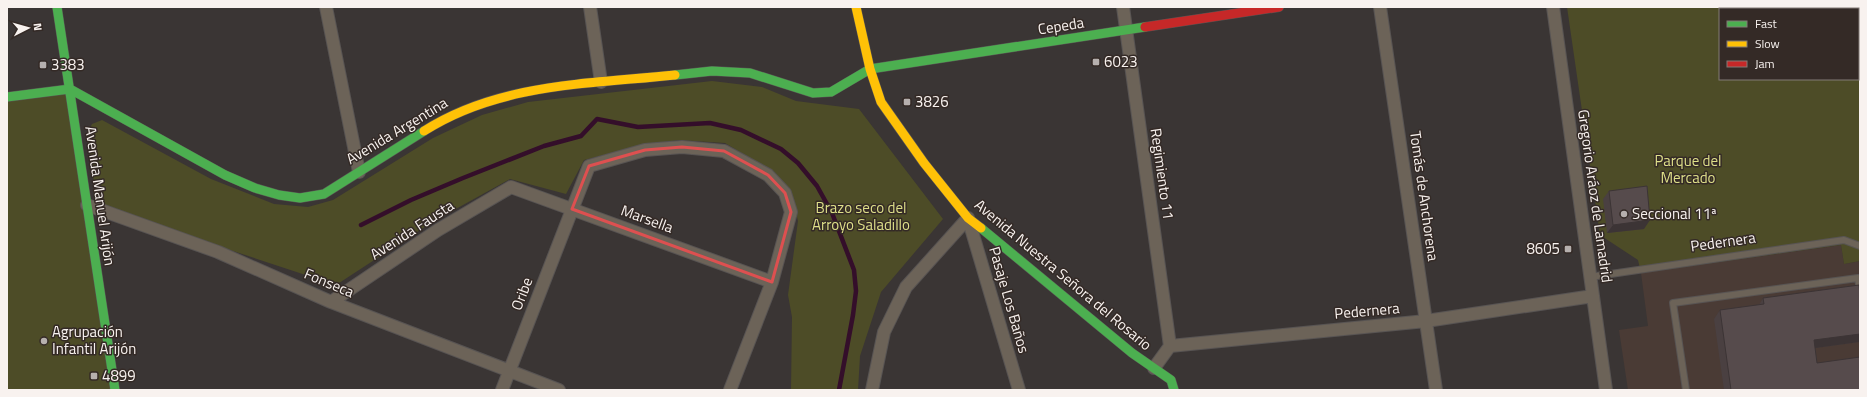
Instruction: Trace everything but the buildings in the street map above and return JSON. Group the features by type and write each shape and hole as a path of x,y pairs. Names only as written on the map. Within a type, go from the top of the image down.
{"street":[{"name":"Avenida Manuel Arijón","path":"57,7 115,390"},
{"path":"326,7 359,172"},
{"path":"590,7 600,82"},
{"name":"Avenida Nuestra Señora del Rosario","path":"856,7 870,69 881,102 924,163 968,218 1132,353 1171,380 1174,390"},
{"name":"Regimiento 11","path":"1123,7 1170,346"},
{"name":"Cepeda","path":"870,69 1279,7"},
{"name":"Tomás de Anchorena","path":"1380,7 1436,390"},
{"name":"Gregorio Aráoz de Lamadrid","path":"1553,7 1606,390"},
{"name":"Avenida Argentina","path":"70,89 225,175 255,188 279,195 300,198 324,194 432,125 471,107 506,95 600,82 712,71 750,73 813,93 831,92 870,69"},
{"path":"7,96 70,89"},
{"path":"572,209 590,166 645,150 682,147 724,150 768,174 785,194 791,212 772,282 730,390"},
{"name":"Marsella","path":"512,187 772,282"},
{"name":"Avenida Fausta","path":"331,302 438,230 512,187"},
{"name":"Fonseca","path":"87,205 218,252 331,302 559,390"},
{"name":"Oribe","path":"502,390 572,209"},
{"path":"872,390 884,332 906,288 968,218"},
{"name":"Pasaje Los Baños","path":"968,218 1019,390"},
{"name":"Pedernera","path":"1170,346 1426,321 1593,296"},
{"path":"1154,368 1170,346"}],"lane":[{"name":"Pedernera","path":"1590,277 1844,240 1860,246"},
{"path":"1686,390 1673,303 1858,278 1860,291"}],"highlighted area":[{"path":"682,147 724,151 768,175 785,193 791,212 772,282 572,209 589,166 645,150"}],"shaded area":[{"path":"1841,245 1844,264 1860,261 1860,390 1628,390 1619,330 1648,326 1641,273"}],"green space":[{"name":"Parque del Mercado","path":"1567,7 1860,7 1860,261 1844,264 1841,245 1641,273 1638,260 1600,235"},
{"name":"Brazo seco del Arroyo Saladillo","path":"712,81 762,87 796,101 859,109 943,219 881,292 860,356 858,390 791,390 792,317 788,295 798,221 791,193 772,171 725,143 679,140 644,145 584,160 566,194 510,179 434,221 336,285 218,246 97,203 87,134 92,124 102,120 211,179 274,204 308,207 333,200 433,138 482,115 528,102"},
{"path":"70,89 115,390 7,390 7,97"}],"waterway":[{"path":"361,225 411,200 463,178 544,146 581,136 597,119 638,127 710,123 741,130 781,149 798,163 817,186 832,213 854,270 856,291 839,390"}],"traffic: fast":[{"path":"57,7 115,390"},
{"path":"675,75 712,71 750,73 813,93 831,92 870,69 1145,27"},
{"path":"7,97 70,89 225,175 255,188 279,195 300,198 324,194 424,131"},
{"path":"981,228 1132,353 1171,380 1174,390"}],"traffic: slow":[{"path":"856,7 870,69 881,102 924,163 968,218 981,228"},
{"path":"424,131 453,115 483,103 514,95 546,88 578,84 675,75"}],"traffic: jam":[{"path":"1145,27 1279,7"}],"place":[{"name":"6023","path":"1096,62"},
{"name":"3383","path":"43,65"},
{"name":"3826","path":"907,102"},
{"name":"Seccional 11ª","path":"1624,214"},
{"name":"8605","path":"1568,249"},
{"name":"Agrupación Infantil Arijón","path":"44,341"},
{"name":"4899","path":"94,376"}]}
